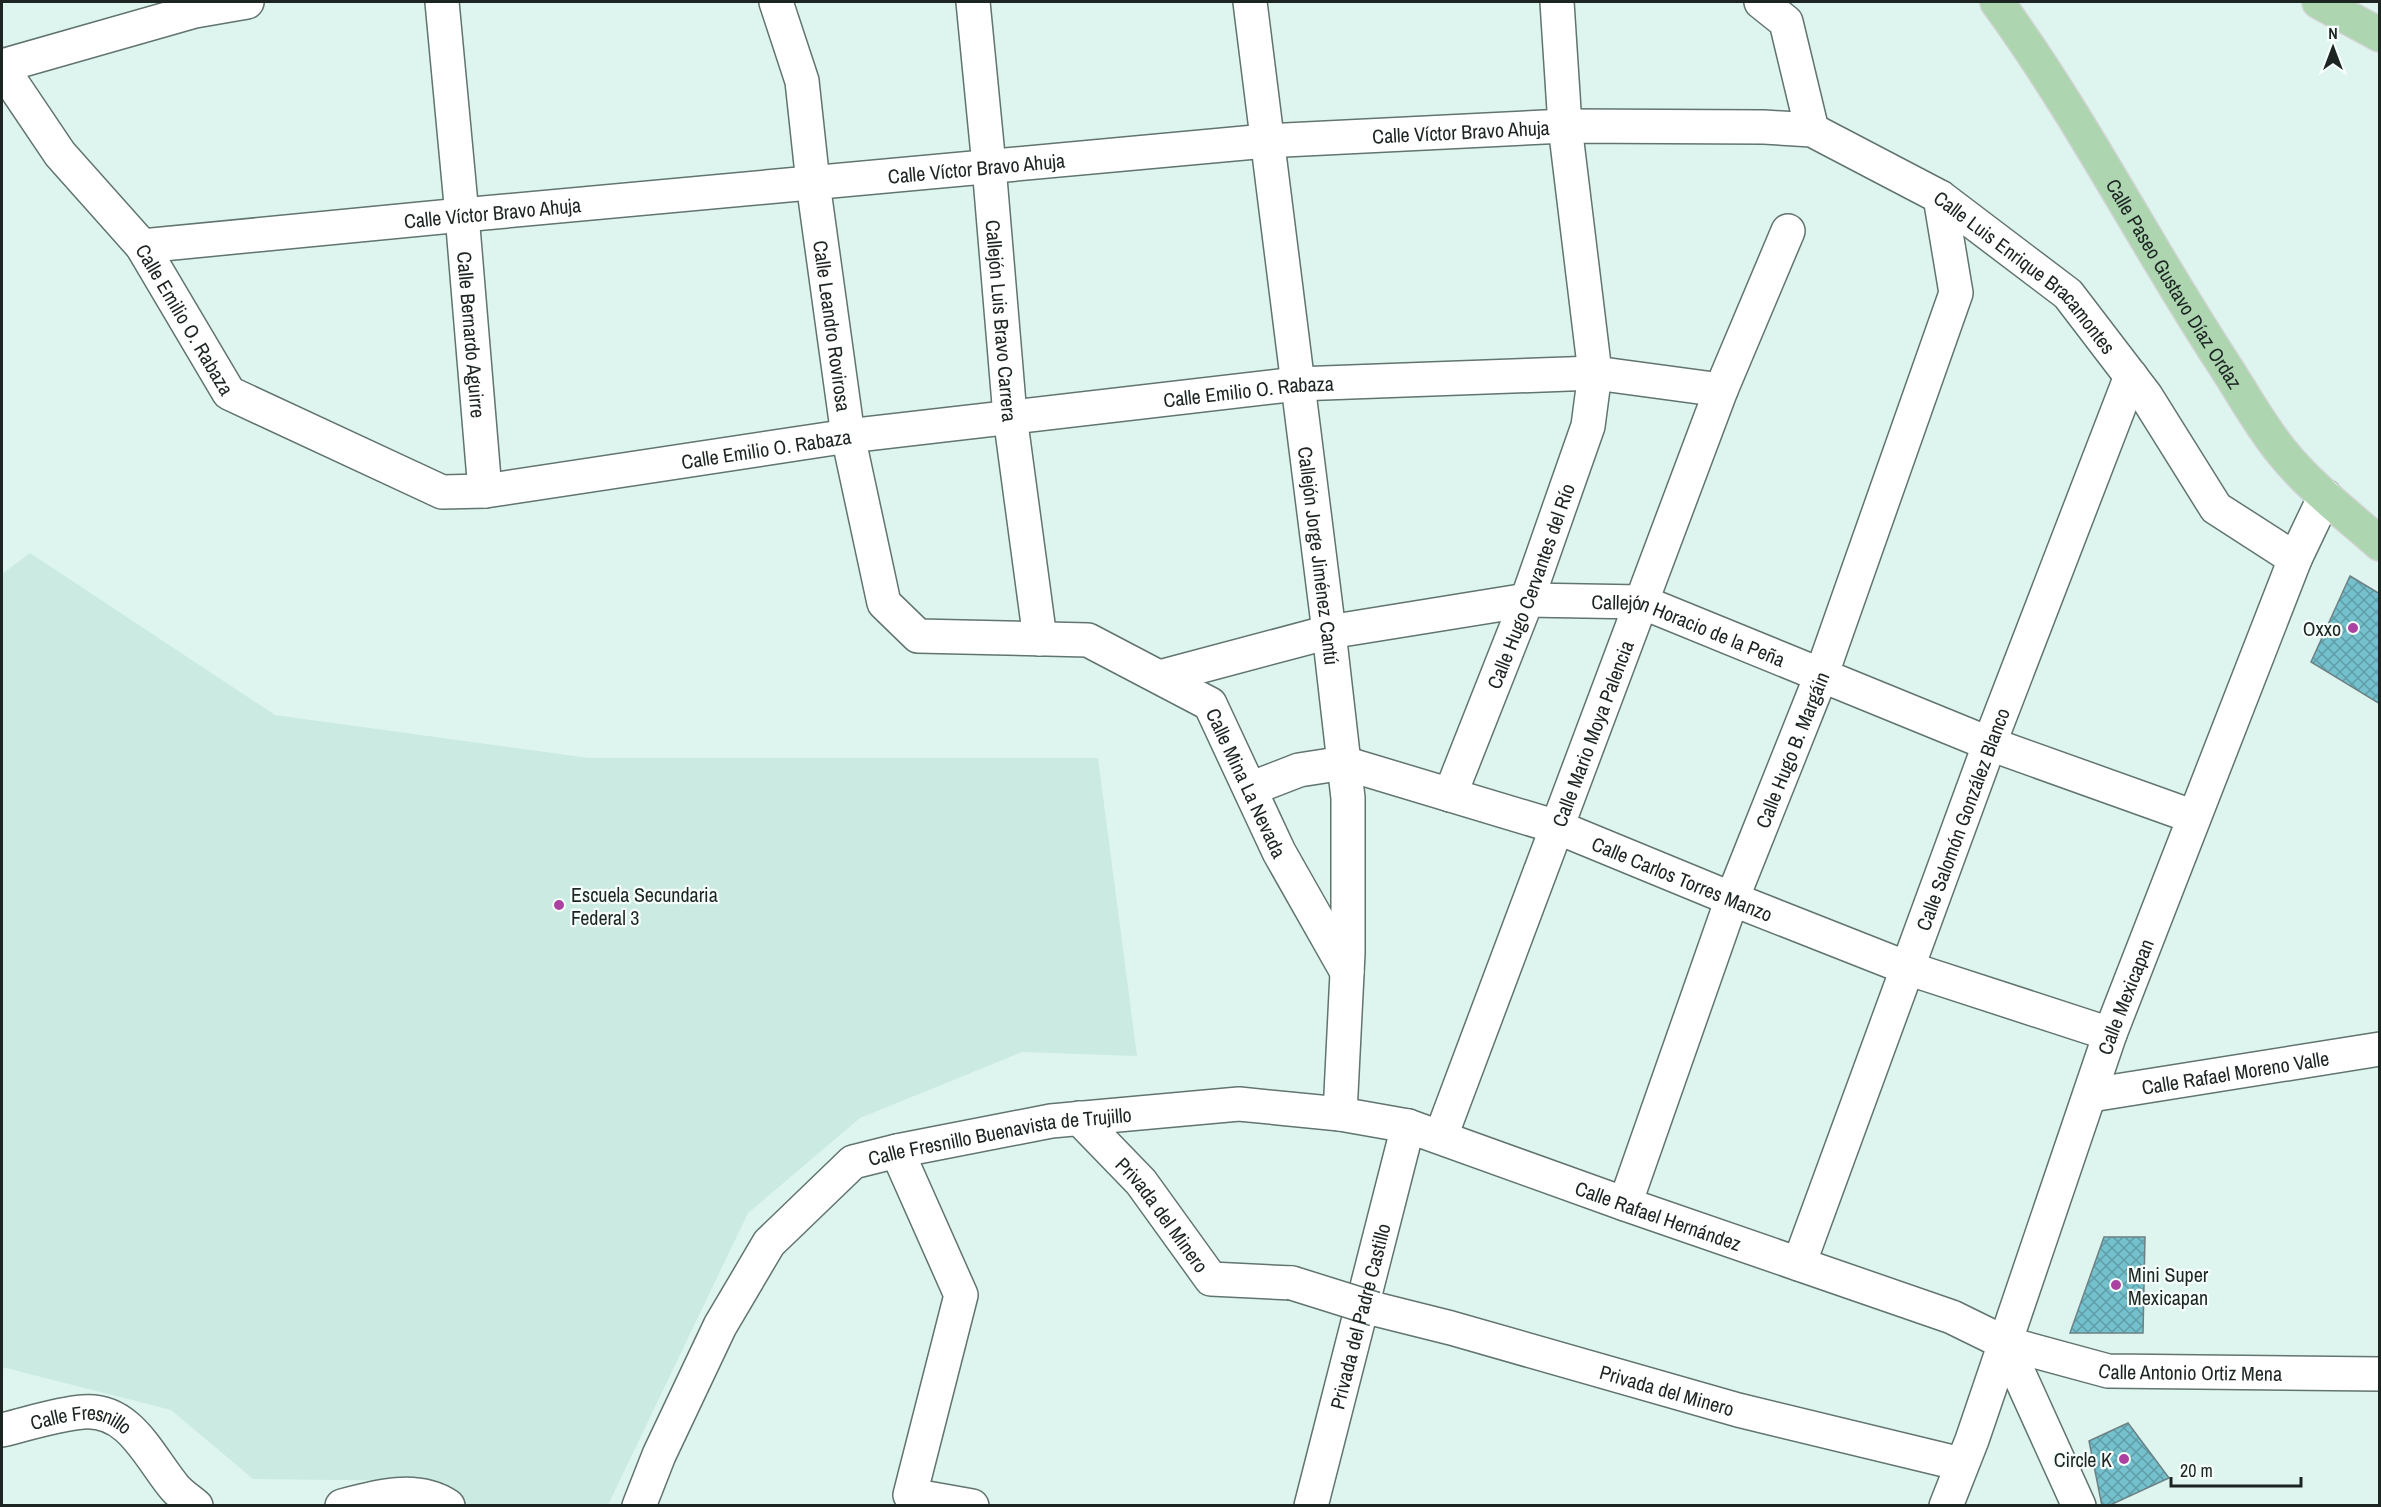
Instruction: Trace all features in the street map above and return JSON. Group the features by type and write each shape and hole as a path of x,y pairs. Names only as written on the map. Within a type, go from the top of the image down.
{"main road":[{"name":"Calle Paseo Gustavo Díaz Ordaz","path":"1997,2 2078,124 2177,294 2280,450 2308,482 2379,544"},
{"path":"2319,2 2379,35"}],"street":[{"path":"2,67 195,11 247,2"},
{"name":"Calle Bernardo Aguirre","path":"442,2 484,491"},
{"name":"Calle Leandro Rovirosa","path":"776,2 802,81 813,183 848,436 884,603 918,636"},
{"name":"Callejón Luis Bravo Carrera","path":"973,2 1010,416 1040,639"},
{"name":"Callejón Jorge Jiménez Cantú","path":"1250,2 1348,798 1347,972 1340,1114"},
{"name":"Calle Hugo Cervantes del Río","path":"1450,795 1527,600 1588,426 1594,373 1565,126 1557,2"},
{"path":"1761,2 1786,22 1812,130"},
{"name":"Calle Emilio O. Rabaza","path":"2,67 60,154 142,246 229,393 442,492 484,491 848,436 1297,384 1594,373 1721,390"},
{"name":"Calle Víctor Bravo Ahuja","path":"142,246 1266,141 1565,126 1764,127 1812,130"},
{"name":"Calle Luis Enrique Bracamontes","path":"1812,130 1940,197 2068,294 2131,376 2216,508 2295,559"},
{"name":"Calle Hugo B. Margáin","path":"1625,1204 1732,899 1821,676 1956,293 1940,197"},
{"name":"Calle Mario Moya Palencia","path":"1441,1136 1721,390 1788,231"},
{"name":"Calle Salomón González Blanco","path":"1799,1264 1990,744 2131,376"},
{"name":"Calle Mexicapan","path":"1946,1506 1972,1440 2110,1034 2295,559 2325,496"},
{"name":"Callejón Horacio de la Peña","path":"1160,677 1329,632 1527,600 1642,602 1990,744 2194,817"},
{"name":"Calle Mina La Nevada","path":"918,636 1088,640 1210,704 1279,852 1347,972"},
{"name":"Calle Carlos Torres Manzo","path":"1250,789 1299,770 1344,764 1557,826 1732,899 1907,968 2110,1034"},
{"name":"Calle Rafael Moreno Valle","path":"2091,1095 2379,1049"},
{"name":"Calle Fresnillo Buenavista de Trujillo","path":"639,1506 659,1455 720,1326 769,1243 853,1162 897,1151 1051,1121 1239,1104 1305,1110"},
{"name":"Calle Rafael Hernández","path":"1305,1110 1408,1126 1441,1136 1625,1204 1952,1317 2005,1343"},
{"name":"Privada del Minero","path":"1079,1118 1141,1182 1211,1279 1292,1283 1375,1310 1451,1328 1738,1410 1961,1464"},
{"name":"Privada del Padre Castillo","path":"1311,1506 1408,1126"},
{"path":"897,1151 961,1295 910,1495 972,1506"},
{"path":"2005,1343 2079,1506"},
{"name":"Calle Antonio Ortiz Mena","path":"2005,1343 2108,1371 2379,1374"},
{"name":"Calle Fresnillo","path":"2,1430 82,1412 101,1412 118,1418 136,1436 176,1489 196,1506"},
{"path":"342,1506 392,1494 434,1499 448,1506"}],"shaded area":[{"name":"Escuela Secundaria Federal 3","path":"30,553 275,715 589,758 1098,758 1137,1056 1022,1052 860,1118 748,1213 608,1505 457,1505 425,1481 253,1479 171,1410 2,1367 2,574"}],"building":[{"name":"Oxxo","path":"2350,576 2380,594 2380,704 2311,662"},
{"name":"Mini Super Mexicapan","path":"2104,1237 2145,1237 2143,1333 2070,1333"},
{"name":"Circle K","path":"2128,1423 2169,1478 2108,1506 2102,1506 2089,1441"}],"place":[{"name":"Oxxo","path":"2353,628"},
{"name":"Escuela Secundaria Federal 3","path":"559,905"},
{"name":"Mini Super Mexicapan","path":"2116,1285"},
{"name":"Circle K","path":"2124,1459"}]}
